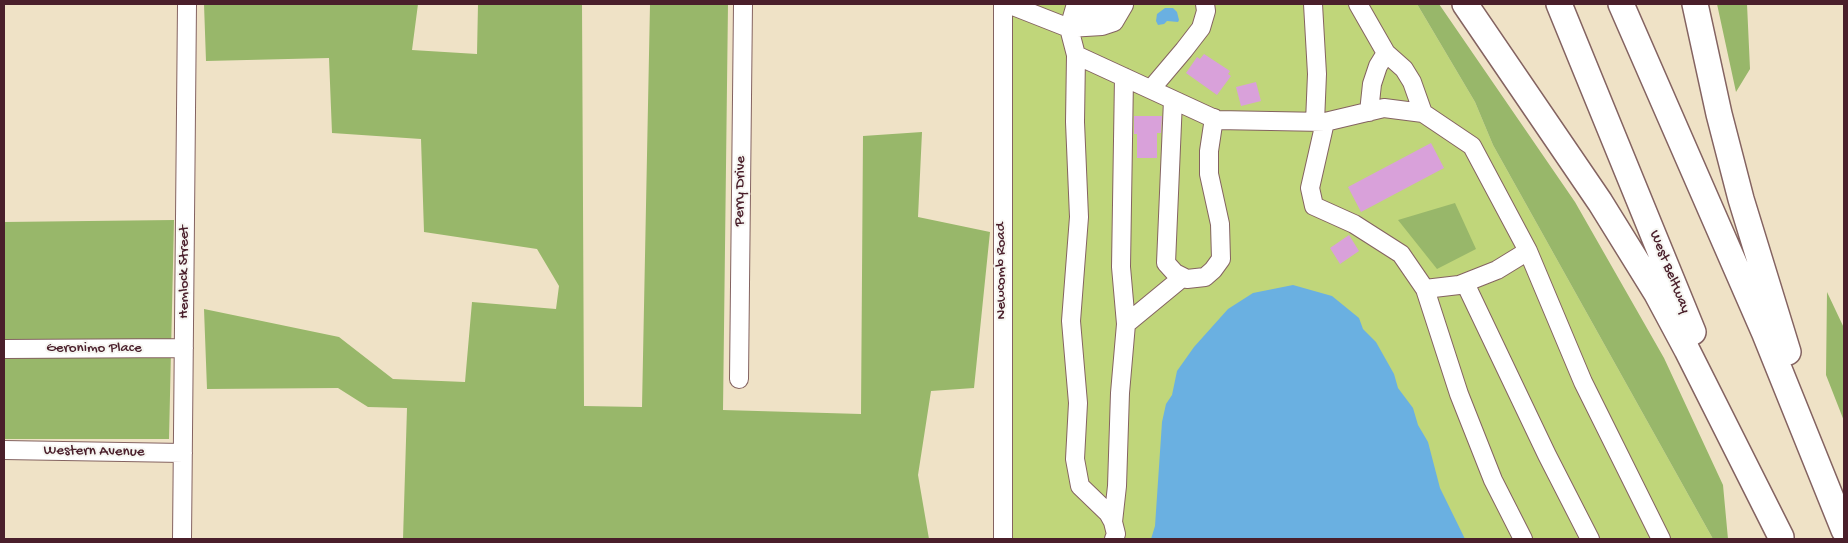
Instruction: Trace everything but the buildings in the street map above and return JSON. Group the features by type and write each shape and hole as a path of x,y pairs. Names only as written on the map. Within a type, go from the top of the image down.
{"highway":[{"path":"1464,4 1600,202 1657,294 1781,538"},
{"name":"West Beltway","path":"1559,4 1700,348 1781,538"},
{"path":"1621,4 1765,334 1844,530"},
{"path":"1695,4 1719,114 1741,200 1829,494"}],"street":[{"name":"Hemlock Street","path":"182,539 187,4"},
{"name":"Perry Drive","path":"739,379 743,4"},
{"name":"Newcomb Road","path":"1003,539 1004,4"},
{"path":"1008,4 1073,15 1102,26 1114,22 1124,5"},
{"path":"1150,90 1201,28 1206,4"},
{"path":"1313,4 1320,122 1310,188 1314,206 1354,224 1401,254 1426,289 1460,394 1489,472 1523,539"},
{"path":"1358,4 1386,53 1404,69 1412,82 1423,112"},
{"path":"1073,15 1076,55 1075,122 1079,218 1070,321 1078,403 1075,459 1080,486 1108,513 1114,531"},
{"path":"1369,112 1372,84 1378,66 1386,53"},
{"path":"1076,55 1214,118 1320,122 1384,108 1423,112 1472,146 1528,251 1582,382 1661,539"},
{"path":"1114,531 1120,393 1126,324 1120,267 1124,77"},
{"path":"1173,100 1166,263 1175,274 1187,279 1205,277 1221,259 1220,224 1209,174 1209,151 1214,118"},
{"path":"1426,289 1465,283 1497,270 1528,251"},
{"path":"1126,324 1183,277"},
{"path":"1465,283 1547,455 1590,539"},
{"name":"Geronimo Place","path":"4,349 184,348"},
{"name":"Western Avenue","path":"4,450 184,453"}],"green space":[{"path":"204,4 418,4 412,50 477,54 478,4 582,4 584,406 642,407 650,4 728,4 723,410 861,414 863,136 922,132 918,217 990,232 974,388 931,391 918,475 929,539 403,539 407,408 368,407 338,388 207,389 204,309 339,337 393,379 465,382 472,302 556,309 559,286 537,249 424,232 421,139 332,133 329,58 206,61"},
{"path":"1011,4 1417,4 1475,102 1493,145 1713,539 1010,539"},
{"path":"1417,4 1439,4 1575,202 1664,358 1723,485 1728,539 1713,539 1493,145 1475,102"},
{"path":"1717,4 1747,4 1750,69 1736,92"},
{"path":"1455,203 1476,249 1437,269 1398,220"},
{"path":"174,220 169,439 4,439 4,222"},
{"path":"1827,292 1844,328 1844,421 1826,375"}],"water":[{"path":"1165,8 1173,8 1177,12 1178,22 1167,21 1164,24 1158,25 1156,21 1157,14"},
{"path":"1293,285 1332,296 1359,318 1363,329 1376,342 1394,374 1398,388 1413,408 1418,425 1428,442 1440,488 1465,539 1151,539 1155,526 1162,422 1166,404 1172,395 1177,371 1194,347 1228,309 1253,293"}]}
